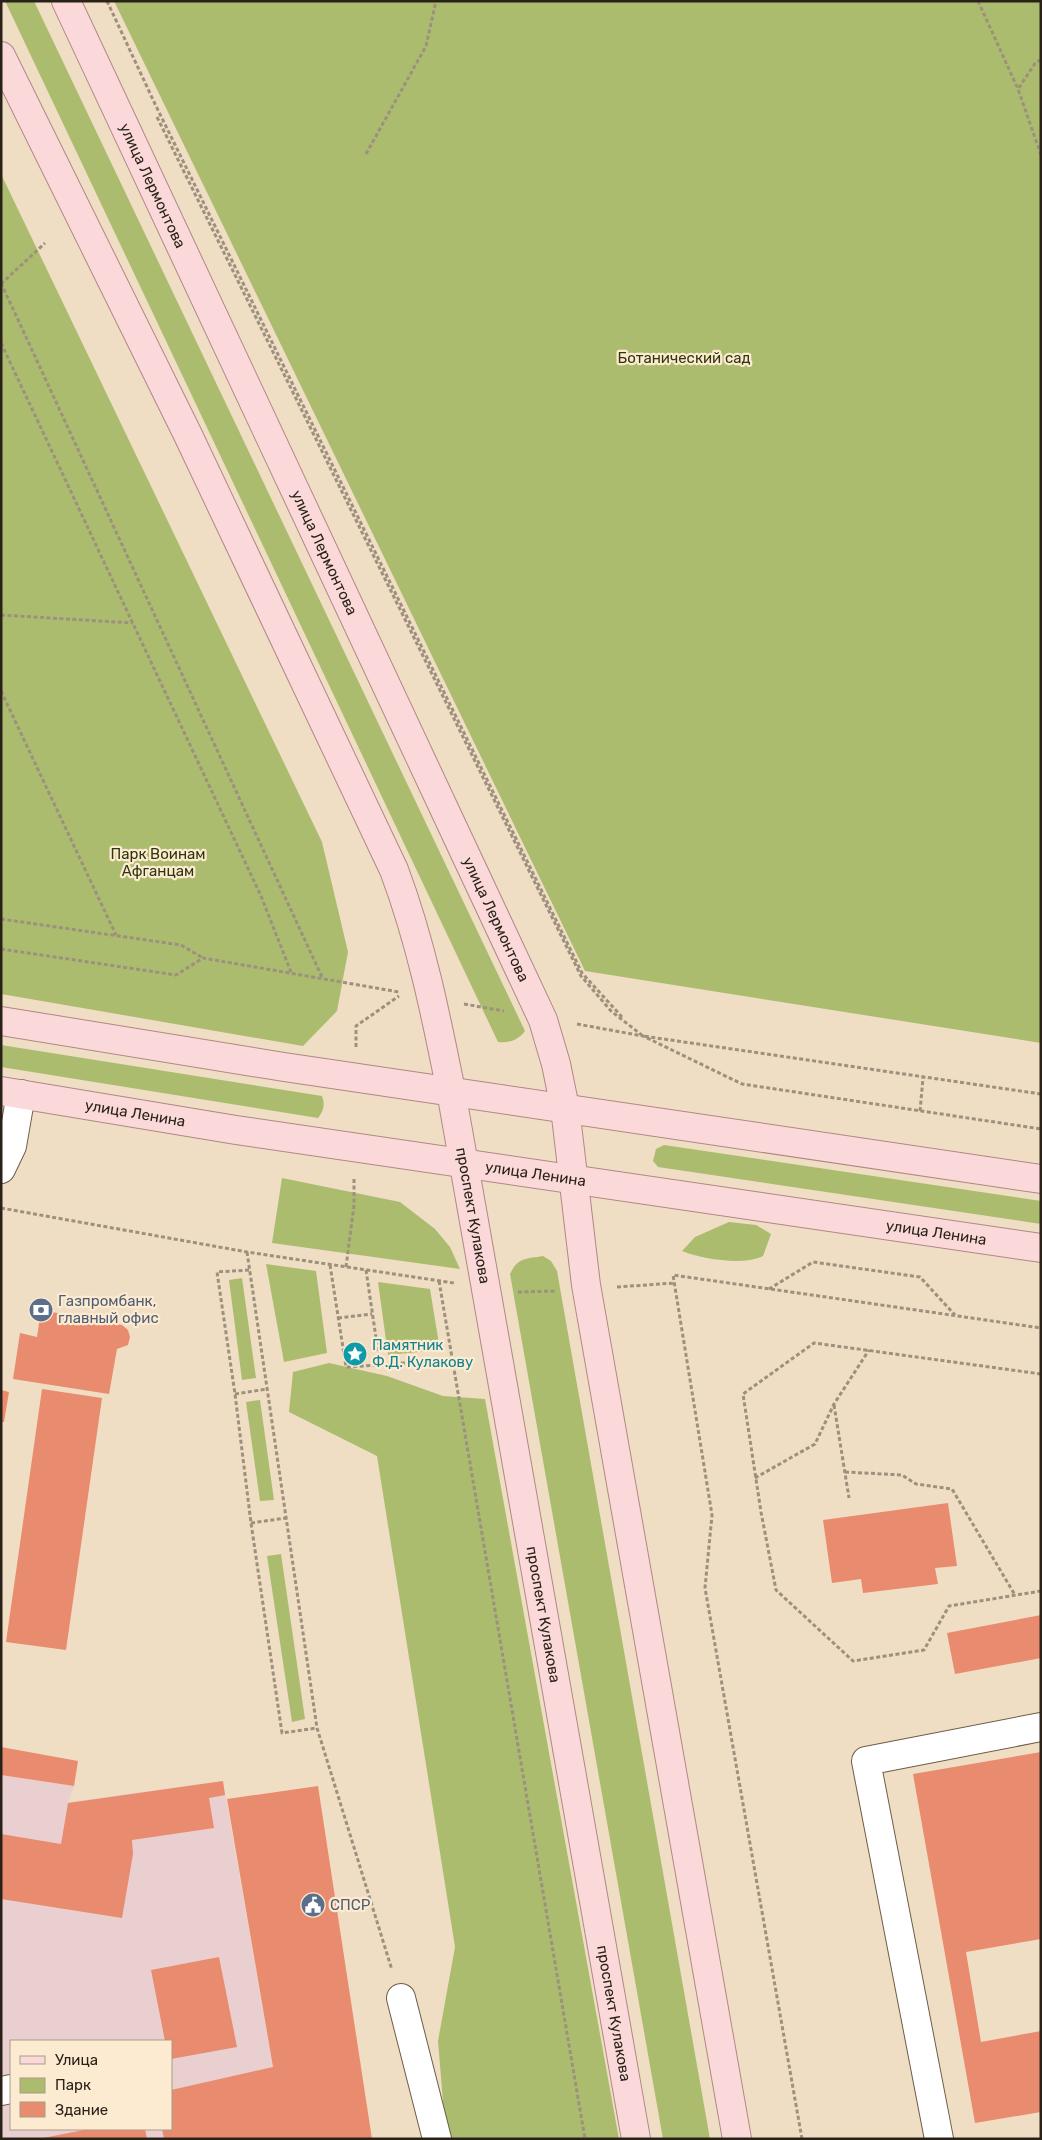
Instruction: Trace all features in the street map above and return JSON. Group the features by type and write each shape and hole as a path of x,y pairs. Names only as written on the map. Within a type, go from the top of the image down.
{"main road":[{"name":"улица Лермонтова","path":"66,1 543,1020 556,1064 565,1108"},
{"path":"1,56 188,435 394,870 418,940 433,1000 451,1091"},
{"path":"1,1021 284,1067 1041,1179"},
{"name":"проспект Кулакова","path":"451,1091 636,2139"},
{"name":"улица Ленина","path":"11,1092 236,1130 1041,1248"},
{"path":"565,1108 586,1285 738,2139"}],"lane":[{"path":"1,1169 12,1146 11,1092"},
{"path":"939,2139 866,1761 1041,1727"},
{"path":"401,1998 437,2139"}],"path":[{"path":"107,1 155,104 582,973 612,1008 643,1036"},
{"path":"366,154 426,46 436,1"},
{"path":"978,1 1018,89 1041,155"},
{"path":"118,37 580,976 610,1011 643,1036 1041,1094"},
{"path":"1018,89 1036,62 1041,60"},
{"path":"45,243 1,283 323,977"},
{"path":"1,343 262,896 291,972"},
{"path":"1,615 133,623"},
{"path":"1,691 116,935"},
{"path":"1,919 181,945 203,958"},
{"path":"920,1111 923,1078"},
{"path":"1,1208 247,1252 458,1284"},
{"path":"247,1252 317,1728 401,1998"},
{"path":"768,1290 813,1262 920,1278 956,1316"},
{"path":"330,1265 346,1367 451,1359"},
{"path":"249,1270 217,1272 282,1733 317,1728"},
{"path":"366,1270 380,1365"},
{"path":"802,2139 706,1588 712,1515 673,1275 1041,1328"},
{"path":"438,1281 585,2139"},
{"path":"609,1288 675,1283"},
{"path":"515,1292 525,1294 562,1291"},
{"path":"338,1318 372,1314"},
{"path":"1041,1374 814,1343 743,1394 755,1478 776,1590 854,1661 924,1650 949,1606 1041,1591"},
{"path":"755,1478 815,1444 834,1404 869,1350"},
{"path":"235,1394 267,1389"},
{"path":"834,1404 849,1498"},
{"path":"845,1472 902,1475 916,1484 952,1489 1015,1595"},
{"path":"251,1523 286,1518"}],"shaded area":[{"path":"1,1775 74,1786 68,1802 223,1781 273,2067 172,2090 172,2040 10,2040 10,2130 162,2130 164,2139 1,2139"}],"green space":[{"path":"5,1 34,1 525,1031 517,1039 498,1042"},
{"name":"Ботанический сад","path":"114,1 1041,1 1041,1043 585,971"},
{"name":"Парк Воинам Афганцам","path":"1,174 322,842 348,952 337,1011 303,1046 1,994"},
{"path":"1,1045 322,1096 322,1112 318,1118 1,1067"},
{"path":"664,1145 1041,1201 1041,1224 658,1167 653,1161 656,1149"},
{"path":"282,1178 400,1202 435,1229 450,1247 460,1269 272,1243"},
{"path":"729,1222 756,1225 771,1234 763,1256 745,1261 734,1261 700,1257 682,1251 695,1237"},
{"path":"543,1256 551,1261 557,1271 710,2139 663,2139 510,1274 519,1262"},
{"path":"266,1264 316,1271 327,1353 284,1362"},
{"path":"242,1278 256,1378 242,1380 229,1280"},
{"path":"378,1282 430,1289 440,1350 388,1355"},
{"path":"329,1363 387,1376 443,1396 485,1399 619,2139 450,2139 445,2126 438,2041 455,1947 377,1456 289,1412 293,1372"},
{"path":"260,1400 274,1500 260,1501 246,1402"},
{"path":"281,1554 305,1719 292,1722 267,1556"}],"building":[{"path":"41,1310 122,1325 128,1330 130,1337 128,1345 117,1349 109,1394 13,1379 20,1333 37,1337"},
{"path":"42,1389 102,1398 66,1650 6,1642"},
{"path":"1,1390 9,1392 4,1422 1,1422"},
{"path":"948,1503 957,1566 935,1568 938,1584 863,1593 861,1579 832,1583 823,1520"},
{"path":"1041,1615 1041,1658 955,1674 947,1633"},
{"path":"1,1747 78,1761 74,1786 1,1775"},
{"path":"1041,1752 1041,1939 966,1952 981,2042 1041,2031 1041,2112 975,2123 913,1774"},
{"path":"223,1781 225,1795 209,1798 214,1828 132,1840 133,1854 122,1918 1,1899 1,1834 61,1844 68,1803"},
{"path":"318,1786 372,2139 164,2139 162,2130 172,2130 172,2090 273,2067 227,1799"},
{"path":"219,1957 237,2047 172,2059 172,2040 165,2040 151,1970"},
{"path":"84,2130 145,2130 147,2139 38,2139"}],"place":[{"name":"Газпромбанк, главный офис","path":"41,1310"},
{"name":"Памятник Ф.Д. Кулакову","path":"355,1354"},
{"name":"СПСР","path":"313,1905"}]}
